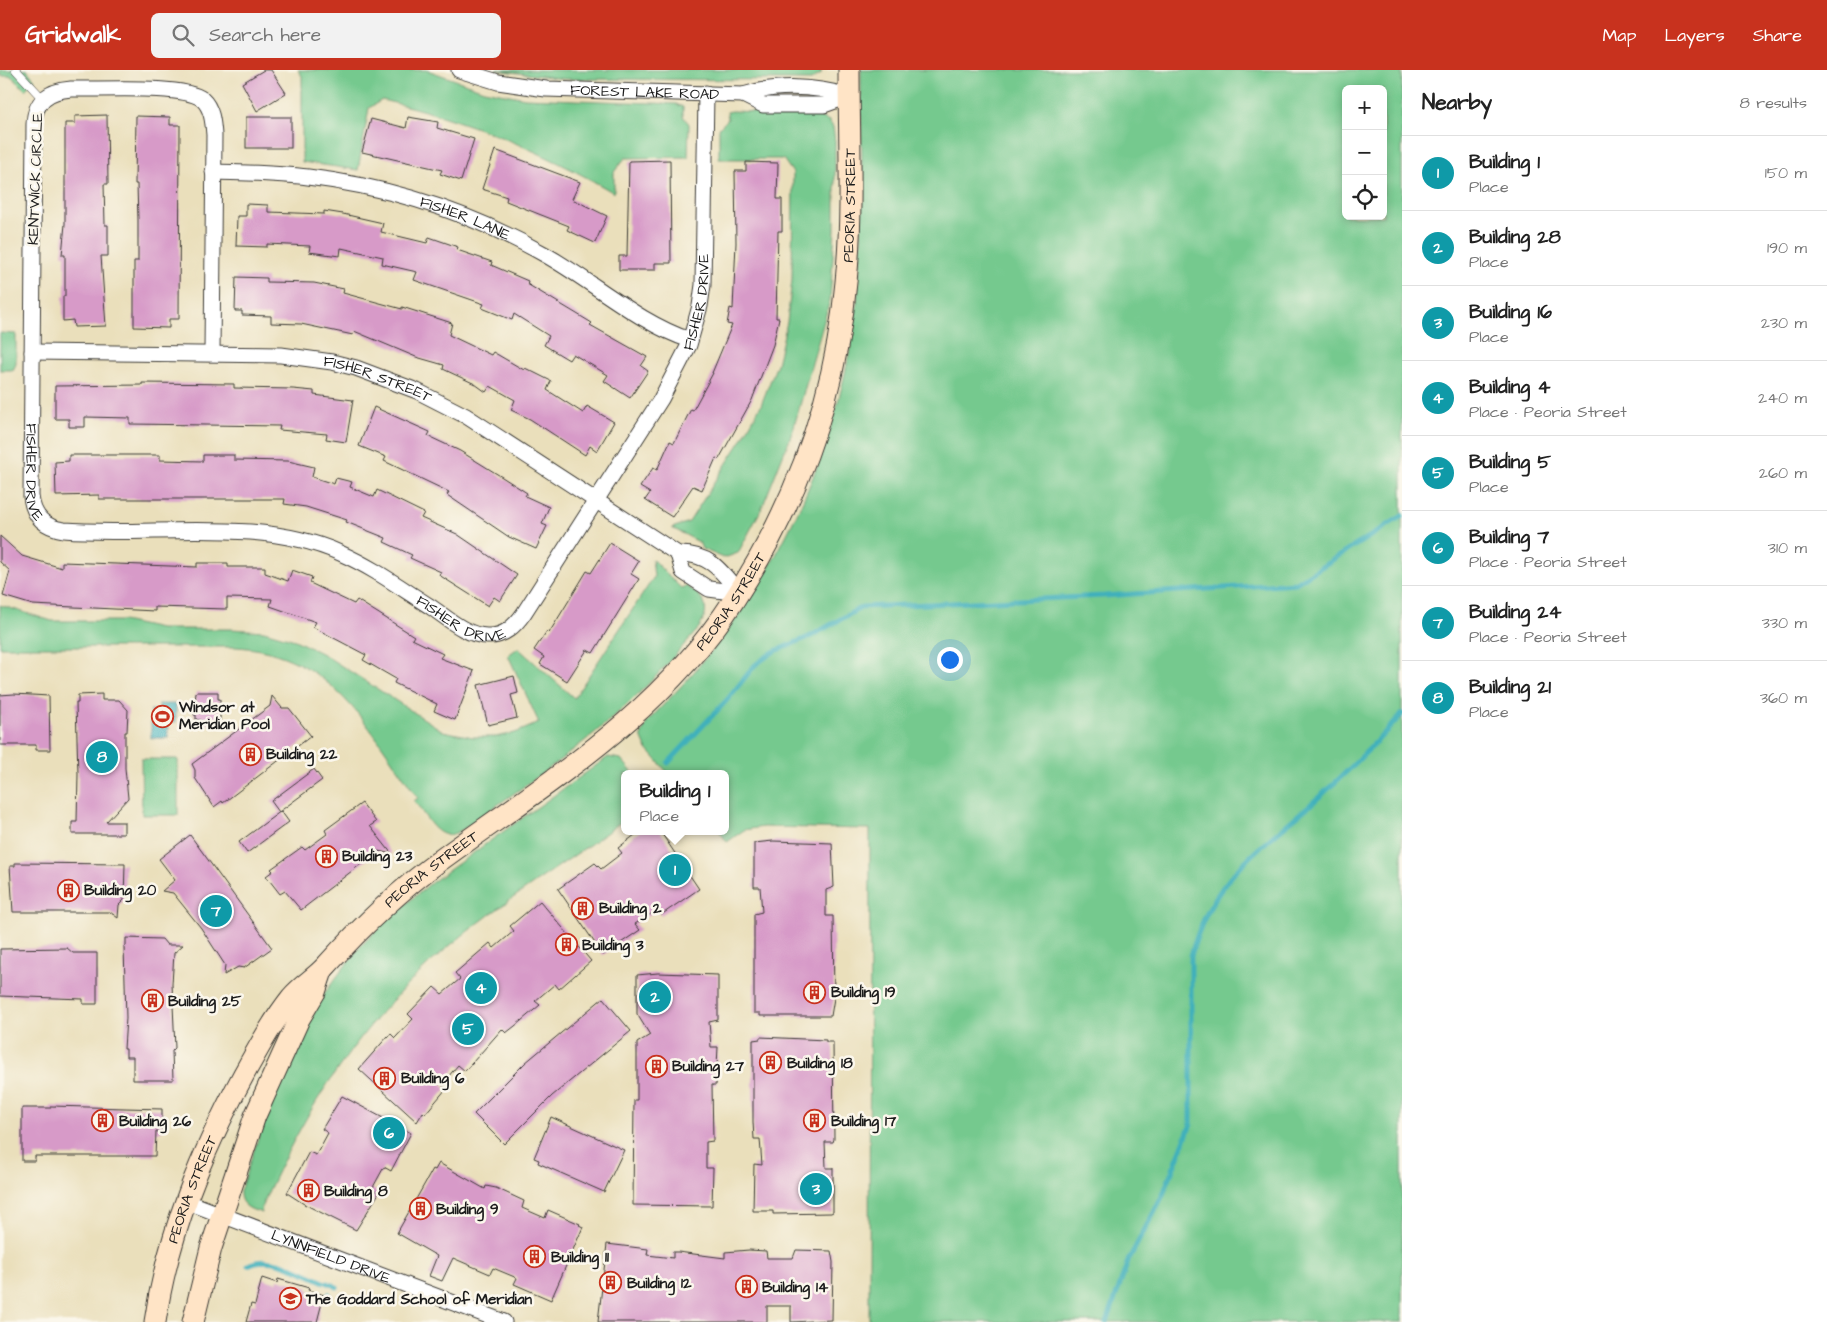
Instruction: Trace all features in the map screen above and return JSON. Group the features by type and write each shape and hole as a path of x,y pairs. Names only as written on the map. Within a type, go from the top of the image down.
{"main road":[{"name":"PEORIA STREET","path":"155,1322 167,1262 185,1201 216,1128 259,1045 293,996 305,982 322,971 365,922 410,883 596,750 627,722 689,659 739,593 769,540 794,490 817,427 832,371 843,315 847,271 849,70"},
{"name":"PEORIA STREET","path":"193,1322 203,1276 222,1214 263,1094 299,1019 316,992 322,971"}],"street":[{"name":"FOREST LAKE ROAD","path":"459,70 498,82 546,89 743,95 762,89 824,88 849,96"},
{"name":"KENTWICK CIRCLE","path":"32,352 34,124 36,109 42,98 55,92 71,89 175,90 195,95 206,104 212,119 212,353"},
{"name":"FISHER DRIVE","path":"32,352 32,504 39,518 58,529 252,532 297,538 324,546 352,558 467,630 490,636 501,634 511,628 524,614 668,388 690,340 703,285 706,93"},
{"name":"FISHER LANE","path":"213,172 275,174 324,179 384,191 446,209 524,243 661,328 690,340"},
{"name":"FISHER STREET","path":"32,352 282,355 349,366 392,380 427,395 466,416 678,554 694,554 721,569 739,593"},
{"path":"678,554 683,572 709,589 739,593"},
{"name":"LYNNFIELD DRIVE","path":"185,1201 504,1322"}],"lane":[{"path":"16,70 42,98"}],"green space":[{"path":"0,70 27,70 35,80 25,90 11,76 0,76"},
{"path":"298,70 427,70 484,90 525,98 676,104 683,107 683,116 689,124 688,157 625,158 614,172 614,193 559,163 473,126 382,100 369,108 358,170 302,162 302,76"},
{"path":"496,70 821,70 821,74 811,80 564,79"},
{"path":"861,70 1402,70 1402,1322 869,1322 870,829 763,827 744,830 727,842 722,835 729,835 729,770 665,770 646,748 641,736 647,722 686,681 737,616 764,576 808,489 839,397 850,349 859,272 862,214"},
{"path":"727,112 814,114 829,121 833,127 835,141 835,230 830,300 793,430 762,508 738,553 724,558 702,549 699,542 672,528 689,522 741,441 761,405 777,364 787,322 792,280 793,173 783,159 719,159 719,128 728,119"},
{"path":"0,333 16,334 16,364 13,370 0,370"},
{"path":"652,559 681,588 686,586 698,594 703,601 705,615 699,628 641,691 571,752 472,823 448,835 438,831 429,821 414,801 418,798 364,721 344,698 322,679 298,663 269,652 236,647 0,647 0,605 52,621 123,621 160,629 264,631 295,640 323,654 443,731 473,737 495,737 515,733 539,723 508,655 518,648 574,698 654,577"},
{"path":"608,757 621,759 631,770 621,770 621,822 490,914 447,948 417,975 363,1035 339,1067 297,1135 261,1208 262,1213 253,1210 243,1203 240,1191 272,1098 323,995 358,949 384,922 431,883"},
{"path":"141,759 178,759 178,815 142,815"}],"water":[{"name":"Windsor at Meridian Pool","path":"159,704 176,704 176,722 168,722 168,738 151,738 151,710 159,710"}],"building":[{"path":"264,70 271,70 286,93 257,111 242,83"},
{"path":"107,115 108,184 104,184 105,225 108,225 108,256 101,256 106,326 74,327 73,320 63,321 63,296 65,296 65,255 62,255 65,224 65,123 75,123 75,116"},
{"path":"136,116 170,117 170,125 180,125 179,319 169,319 169,328 134,327 134,261 138,261 137,184 135,184"},
{"path":"246,117 291,117 291,148 246,148"},
{"path":"408,117 438,122 437,128 474,139 461,181 440,174 442,170 362,152 371,119 406,128"},
{"path":"495,150 580,182 572,199 607,216 595,243 567,230 569,226 506,201 507,197 482,189"},
{"path":"670,160 671,263 655,263 655,270 619,270 619,256 627,256 629,161"},
{"path":"746,162 778,163 777,199 782,199 782,231 778,231 776,318 779,318 773,345 752,400 719,459 716,458 702,490 693,486 672,517 645,500 650,493 640,487 653,468 657,470 670,441 674,443 691,409 693,410 713,373 732,325 727,324 730,308 733,309 736,243 735,171 746,171"},
{"path":"246,204 268,205 268,212 324,214 324,211 343,214 383,223 381,232 427,243 429,237 458,247 457,250 492,262 491,265 528,281 527,284 592,323 590,325 647,357 641,366 648,371 630,398 604,381 608,375 573,354 569,360 544,345 549,336 514,314 512,320 482,308 484,304 414,280 417,272 382,264 383,257 341,248 340,256 309,252 310,246 267,244 267,247 236,246 237,216 246,216"},
{"path":"236,277 267,278 267,282 314,283 344,289 343,293 402,309 402,307 452,323 449,335 491,355 493,352 524,370 525,368 551,381 547,390 583,413 587,406 614,422 597,451 590,446 585,455 530,419 511,410 515,400 490,386 486,392 475,384 443,369 444,365 416,357 354,331 353,335 301,324 271,323 271,316 242,315 242,311 235,311"},
{"path":"142,383 234,384 234,388 314,391 314,395 353,400 346,442 326,439 327,434 279,430 280,426 130,424 130,418 85,417 85,427 69,427 69,419 55,419 55,386 142,385"},
{"path":"374,407 430,432 428,436 460,451 527,493 525,496 549,507 542,524 547,526 536,549 509,537 447,495 449,492 384,461 386,457 359,446"},
{"path":"69,455 160,455 160,460 203,461 203,455 234,455 234,460 288,461 314,467 312,477 334,484 336,478 352,482 350,487 374,497 377,490 424,513 421,518 457,534 517,575 500,601 494,597 488,606 439,575 441,572 410,558 412,555 384,542 386,538 346,522 347,520 306,507 284,504 285,499 99,499 99,495 56,496 55,462 69,461"},
{"path":"0,536 22,556 62,568 62,562 197,567 197,563 228,563 228,567 265,567 265,573 288,581 292,570 312,577 310,583 354,604 357,600 414,636 412,639 443,654 440,658 474,671 455,720 434,711 437,704 394,683 396,679 363,660 366,655 313,627 316,622 270,606 272,599 227,598 227,609 155,607 155,611 33,605 3,596 10,571 0,562"},
{"path":"610,543 639,561 631,574 639,579 593,653 587,650 567,681 540,664 544,657 534,650 547,631 549,633 587,571 591,573"},
{"path":"514,676 518,693 511,695 517,718 488,725 478,685"},
{"path":"196,692 218,692 218,699 220,699 220,724 201,724 201,720 196,720 196,715 194,715"},
{"path":"102,694 102,700 119,700 128,710 127,732 125,732 125,768 128,798 106,822 124,822 124,834 72,834 72,822 77,822 76,703 78,703 78,695"},
{"path":"0,695 49,696 50,750 36,750 36,745 0,745"},
{"name":"Building 22","path":"272,696 282,708 289,708 311,736 223,803 222,801 214,807 195,778 195,770 192,764 270,706"},
{"path":"314,769 322,780 279,812 271,801"},
{"name":"Building 23","path":"362,803 376,822 370,826 392,854 378,851 301,910 285,891 280,894 266,876 273,871 271,869 302,847 305,850 327,834 325,830"},
{"path":"281,811 289,822 247,853 239,842"},
{"path":"190,835 272,948 244,968 238,967 224,975 225,965 201,928 173,893 162,891 175,880 159,859"},
{"path":"635,835 663,835 699,889 661,915 657,910 635,924 640,930 603,955 558,889 595,863 601,869 622,853 618,848"},
{"path":"773,841 832,843 834,887 826,890 826,916 833,916 834,998 831,1016 760,1016 760,1013 754,1013 754,914 762,912 760,887 754,887 754,843"},
{"name":"Building 20","path":"15,863 125,864 124,900 119,905 118,918 110,912 13,912 10,866 15,866"},
{"path":"540,901 591,961 559,989 555,984 535,1001 540,1005 506,1033 502,1029 465,1071 458,1065 442,1084 446,1089 425,1114 423,1112 417,1122 359,1069 388,1036 391,1034 395,1038 413,1019 408,1014 434,987 442,994 460,979 455,973 490,943 494,948 514,931 510,926"},
{"name":"Building 25","path":"126,938 162,939 167,945 183,945 174,953 172,984 175,1048 172,1051 173,1080 133,1080 133,1057 126,1057 126,1049 124,1049 126,1018 124,946 126,946"},
{"path":"67,948 73,953 97,953 97,1004 83,1004 83,999 0,996 0,949"},
{"path":"658,973 718,975 718,1020 709,1022 711,1047 718,1047 716,1085 712,1085 713,1141 706,1142 706,1168 713,1168 712,1206 633,1205 634,1100 637,1100 637,1043 650,1035 637,1014 637,975"},
{"path":"603,998 631,1031 552,1096 504,1144 474,1114 525,1063"},
{"path":"760,1037 826,1040 826,1042 833,1042 834,1139 833,1142 825,1142 826,1168 833,1168 833,1212 831,1213 773,1214 773,1211 753,1211 754,1164 762,1165 760,1139 754,1139 753,1122 753,1040 760,1039"},
{"path":"342,1096 411,1133 391,1171 384,1167 372,1189 379,1193 356,1230 304,1204 287,1193 309,1152 316,1155 328,1133 322,1129"},
{"name":"Building 26","path":"51,1106 162,1109 162,1132 156,1132 155,1156 35,1156 35,1161 22,1161 22,1108 51,1108"},
{"path":"551,1117 624,1150 604,1192 538,1163 539,1160 534,1158"},
{"path":"439,1163 485,1189 486,1186 496,1188 524,1201 522,1208 545,1218 548,1210 583,1227 551,1300 514,1284 517,1278 493,1268 490,1274 453,1258 442,1281 429,1276 437,1256 397,1233 433,1169 435,1170"},
{"path":"607,1244 648,1249 647,1255 673,1258 673,1252 725,1258 725,1252 749,1250 766,1251 767,1258 793,1258 796,1250 831,1251 833,1262 832,1320 791,1322 791,1306 767,1306 767,1322 598,1322"},
{"name":"The Goddard School of Meridian","path":"262,1278 277,1283 278,1279 309,1288 308,1290 324,1295 317,1322 246,1322 251,1304 255,1305"}],"waterway":[{"path":"668,763 727,700 755,665 773,652 811,636 862,607 1104,596 1296,583 1402,516"},
{"path":"1107,1322 1128,1261 1162,1197 1191,1124 1191,956 1199,930 1210,907 1222,888 1237,870 1334,783 1402,714"},
{"path":"248,1265 267,1261 277,1263 324,1282"},
{"path":"328,1283 337,1287"},
{"path":"323,1300 329,1294"}],"place":[{"name":"Windsor at Meridian Pool","path":"163,716"},
{"name":"Building 22","path":"250,754"},
{"name":"Building 21","path":"102,757"},
{"name":"Building 23","path":"326,856"},
{"name":"Building 1","path":"675,870"},
{"name":"Building 20","path":"68,890"},
{"name":"Building 2","path":"583,908"},
{"name":"Building 24","path":"216,911"},
{"name":"Building 3","path":"566,945"},
{"name":"Building 4","path":"481,988"},
{"name":"Building 19","path":"815,992"},
{"name":"Building 28","path":"655,997"},
{"name":"Building 25","path":"152,1001"},
{"name":"Building 5","path":"468,1029"},
{"name":"Building 18","path":"771,1063"},
{"name":"Building 27","path":"656,1066"},
{"name":"Building 6","path":"385,1078"},
{"name":"Building 26","path":"103,1121"},
{"name":"Building 17","path":"815,1121"},
{"name":"Building 7","path":"389,1133"},
{"name":"Building 16","path":"816,1189"},
{"name":"Building 8","path":"308,1191"},
{"name":"Building 9","path":"420,1209"},
{"name":"Building 11","path":"535,1257"},
{"name":"Building 12","path":"611,1283"},
{"name":"Building 14","path":"746,1287"},
{"name":"The Goddard School of Meridian","path":"290,1299"}]}
